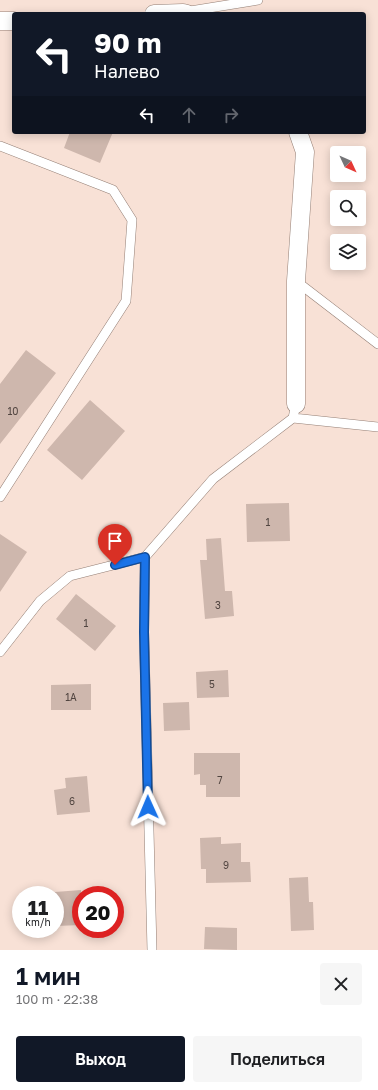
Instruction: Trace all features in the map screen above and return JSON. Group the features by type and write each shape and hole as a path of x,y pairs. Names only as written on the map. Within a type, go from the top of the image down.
{"street":[{"path":"0,21 12,21"},
{"path":"294,411 296,281 305,152 299,134"}],"lane":[{"path":"191,12 258,0"},
{"path":"0,146 112,190 132,220 126,300 0,497"},
{"path":"296,281 378,344"},
{"path":"0,652 40,601 70,576 145,557 213,479 294,411 378,427"},
{"path":"145,557 144,632 152,950"}],"building":[{"path":"69,134 112,134 100,163 64,148"},
{"path":"26,350 56,373 0,444 0,384"},
{"path":"90,400 125,431 82,480 47,450"},
{"path":"289,503 290,541 247,542 246,504"},
{"path":"0,534 27,552 0,592"},
{"path":"221,538 225,591 232,591 234,616 205,619 200,560 207,560 206,539"},
{"path":"76,594 116,626 95,651 56,619"},
{"path":"228,670 229,697 197,698 196,672"},
{"path":"91,684 91,710 51,710 51,685"},
{"path":"189,702 190,730 164,731 163,703"},
{"path":"194,753 240,753 240,797 206,797 206,785 200,785 200,774 194,775"},
{"path":"87,776 90,812 57,815 54,790 66,788 65,778"},
{"path":"221,837 221,844 241,843 241,862 250,862 251,882 206,883 206,869 201,869 200,838"},
{"path":"308,877 309,902 313,902 314,930 291,931 289,878"},
{"path":"64,891 72,891 72,925 64,926"},
{"path":"205,927 237,928 237,950 204,949"}],"route":[{"path":"115,565 145,557 144,632 148,807"}]}
